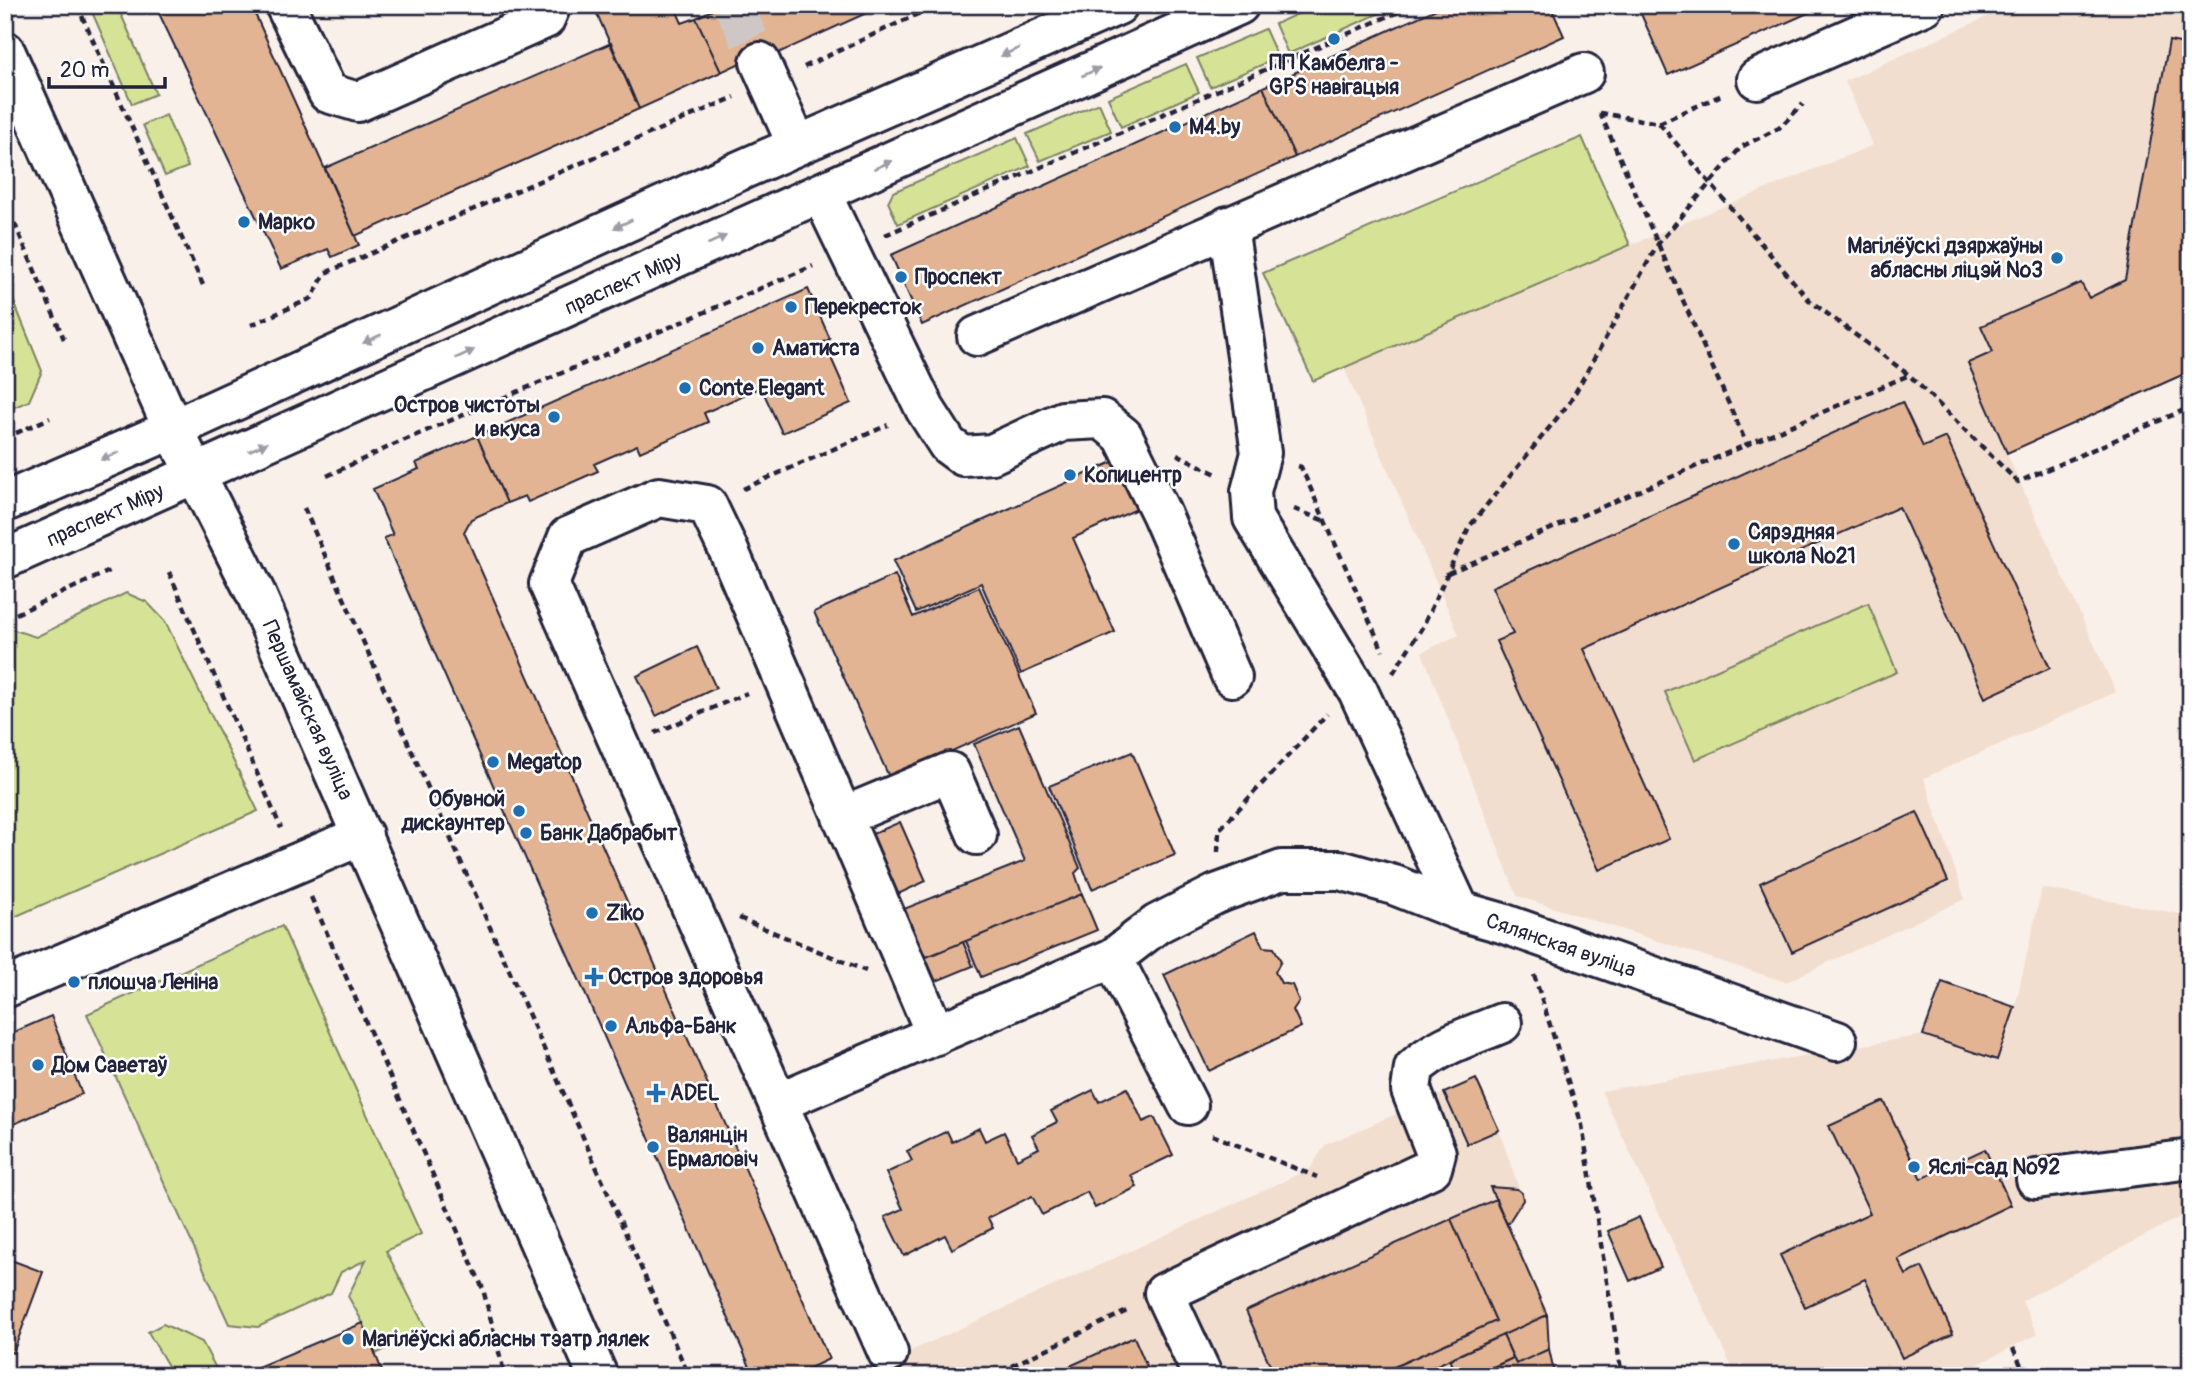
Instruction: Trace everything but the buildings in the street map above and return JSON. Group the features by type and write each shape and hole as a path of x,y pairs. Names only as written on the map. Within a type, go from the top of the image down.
{"main road":[{"path":"285,5 328,93 358,102 545,19 551,5"},
{"path":"5,502 173,429 797,145 1118,5"},
{"name":"праспект Міру","path":"5,559 1239,5"},
{"path":"1757,79 1925,5"},
{"name":"Першамайская вуліца","path":"5,51 173,429 255,592 598,1376"},
{"path":"765,72 797,145"},
{"path":"977,336 1584,73"},
{"path":"821,193 925,409 948,445 963,456 992,454 1063,421 1102,419 1123,436 1161,513 1232,677"},
{"path":"1228,226 1261,453 1251,491 1253,518 1358,691 1460,911"},
{"path":"888,1353 549,584 568,537 659,497 707,505 936,1035"},
{"path":"842,817 950,772 977,835"},
{"path":"5,988 363,835"},
{"name":"Сялянская вуліца","path":"779,1102 1114,957 1157,924 1216,894 1282,870 1340,870 1394,885 1460,911 1502,923 1837,1041"},
{"path":"1114,957 1188,1105"},
{"path":"1201,1372 1164,1293 1432,1168 1436,1153 1411,1090 1414,1068 1425,1057 1442,1048 1502,1023"},
{"path":"2036,1179 2191,1159"}],"path":[{"path":"77,5 203,285"},
{"path":"251,325 312,298 325,273 765,72 937,5"},
{"path":"327,476 393,445 848,252 1414,5"},
{"path":"1584,73 1747,444"},
{"path":"1600,113 1660,123 1757,79"},
{"path":"1393,673 1423,626 1469,527 1570,402 1658,244 1741,148 1779,128 1805,102"},
{"path":"1660,123 1809,300 1909,374 2018,482 2191,407"},
{"path":"5,201 8,216 64,339"},
{"path":"1447,573 1909,374"},
{"path":"707,505 925,409"},
{"path":"5,438 50,418"},
{"path":"304,508 689,1376"},
{"path":"5,619 114,569"},
{"path":"169,572 483,1289 505,1376"},
{"path":"622,748 783,678"},
{"path":"1216,894 1220,830 1335,705"},
{"path":"737,917 863,970 916,989"},
{"path":"1188,1105 1214,1138 1370,1198"},
{"path":"990,1376 1164,1293"},
{"path":"2012,1348 2026,1376"}],"shaded area":[{"name":"Сярэдняя школа №21","path":"2013,5 2191,5 2191,371 2007,454 2116,692 1924,778 1965,899 1786,982 1517,896 1422,652 1459,635 1344,368 1630,245 1873,145 1845,81"},
{"name":"Яслі-сад №92","path":"2042,888 2191,916 2191,1211 2022,1301 2037,1334 1956,1376 1736,1376 1601,1091 1923,1035 1997,1060 2015,1007"},
{"path":"1444,1093 1466,1144 1499,1130 1523,1200 1507,1225 1547,1315 1449,1359 1456,1376 856,1376 1310,1169 1325,1145"}],"green space":[{"path":"89,5 117,5 156,94 132,104"},
{"path":"1317,5 1398,5 1288,54 1275,24"},
{"path":"1265,29 1278,58 1210,87 1197,58"},
{"path":"1186,64 1199,92 1121,127 1108,98"},
{"path":"1099,103 1111,131 1040,161 1027,134"},
{"path":"166,115 188,167 165,176 143,125"},
{"path":"1582,137 1630,245 1313,381 1263,273"},
{"path":"1017,138 1030,166 898,224 888,202 893,192"},
{"path":"5,280 42,371 29,401 5,411"},
{"path":"126,593 147,602 165,621 258,811 5,921 5,630 8,628 36,637"},
{"path":"1868,603 1897,672 1695,760 1665,692"},
{"path":"282,926 421,1234 386,1251 426,1329 376,1354 348,1296 366,1260 341,1272 331,1293 258,1327 229,1324 87,1014"},
{"path":"163,1324 202,1342 220,1376 174,1376 148,1332"}],"tunnel":[{"path":"733,5 760,62"}],"place":[{"name":"ПП Камбелга - GPS навігацыя","path":"1334,39"},
{"name":"М4.by","path":"1175,127"},
{"name":"Марко","path":"244,222"},
{"name":"Магілёўскі дзяржаўны абласны ліцэй №3","path":"2057,258"},
{"name":"Проспект","path":"901,277"},
{"name":"Перекресток","path":"791,307"},
{"name":"Аматиста","path":"758,348"},
{"name":"Conte Elegant","path":"685,388"},
{"name":"Остров чистоты и вкуса","path":"554,417"},
{"name":"Копицентр","path":"1070,475"},
{"name":"Сярэдняя школа №21","path":"1734,544"},
{"name":"Megatop","path":"493,762"},
{"name":"Обувной дискаунтер","path":"519,811"},
{"name":"Банк Дабрабыт","path":"526,833"},
{"name":"Ziko","path":"592,913"},
{"name":"Остров здоровья","path":"594,977"},
{"name":"плошча Леніна","path":"74,982"},
{"name":"Альфа-Банк","path":"611,1026"},
{"name":"Дом Саветаў","path":"38,1065"},
{"name":"ADEL","path":"656,1093"},
{"name":"Валянцін Ермаловіч","path":"653,1147"},
{"name":"Яслі-сад №92","path":"1914,1167"},
{"name":"Магілёўскі абласны тэатр лялек","path":"348,1339"}]}
